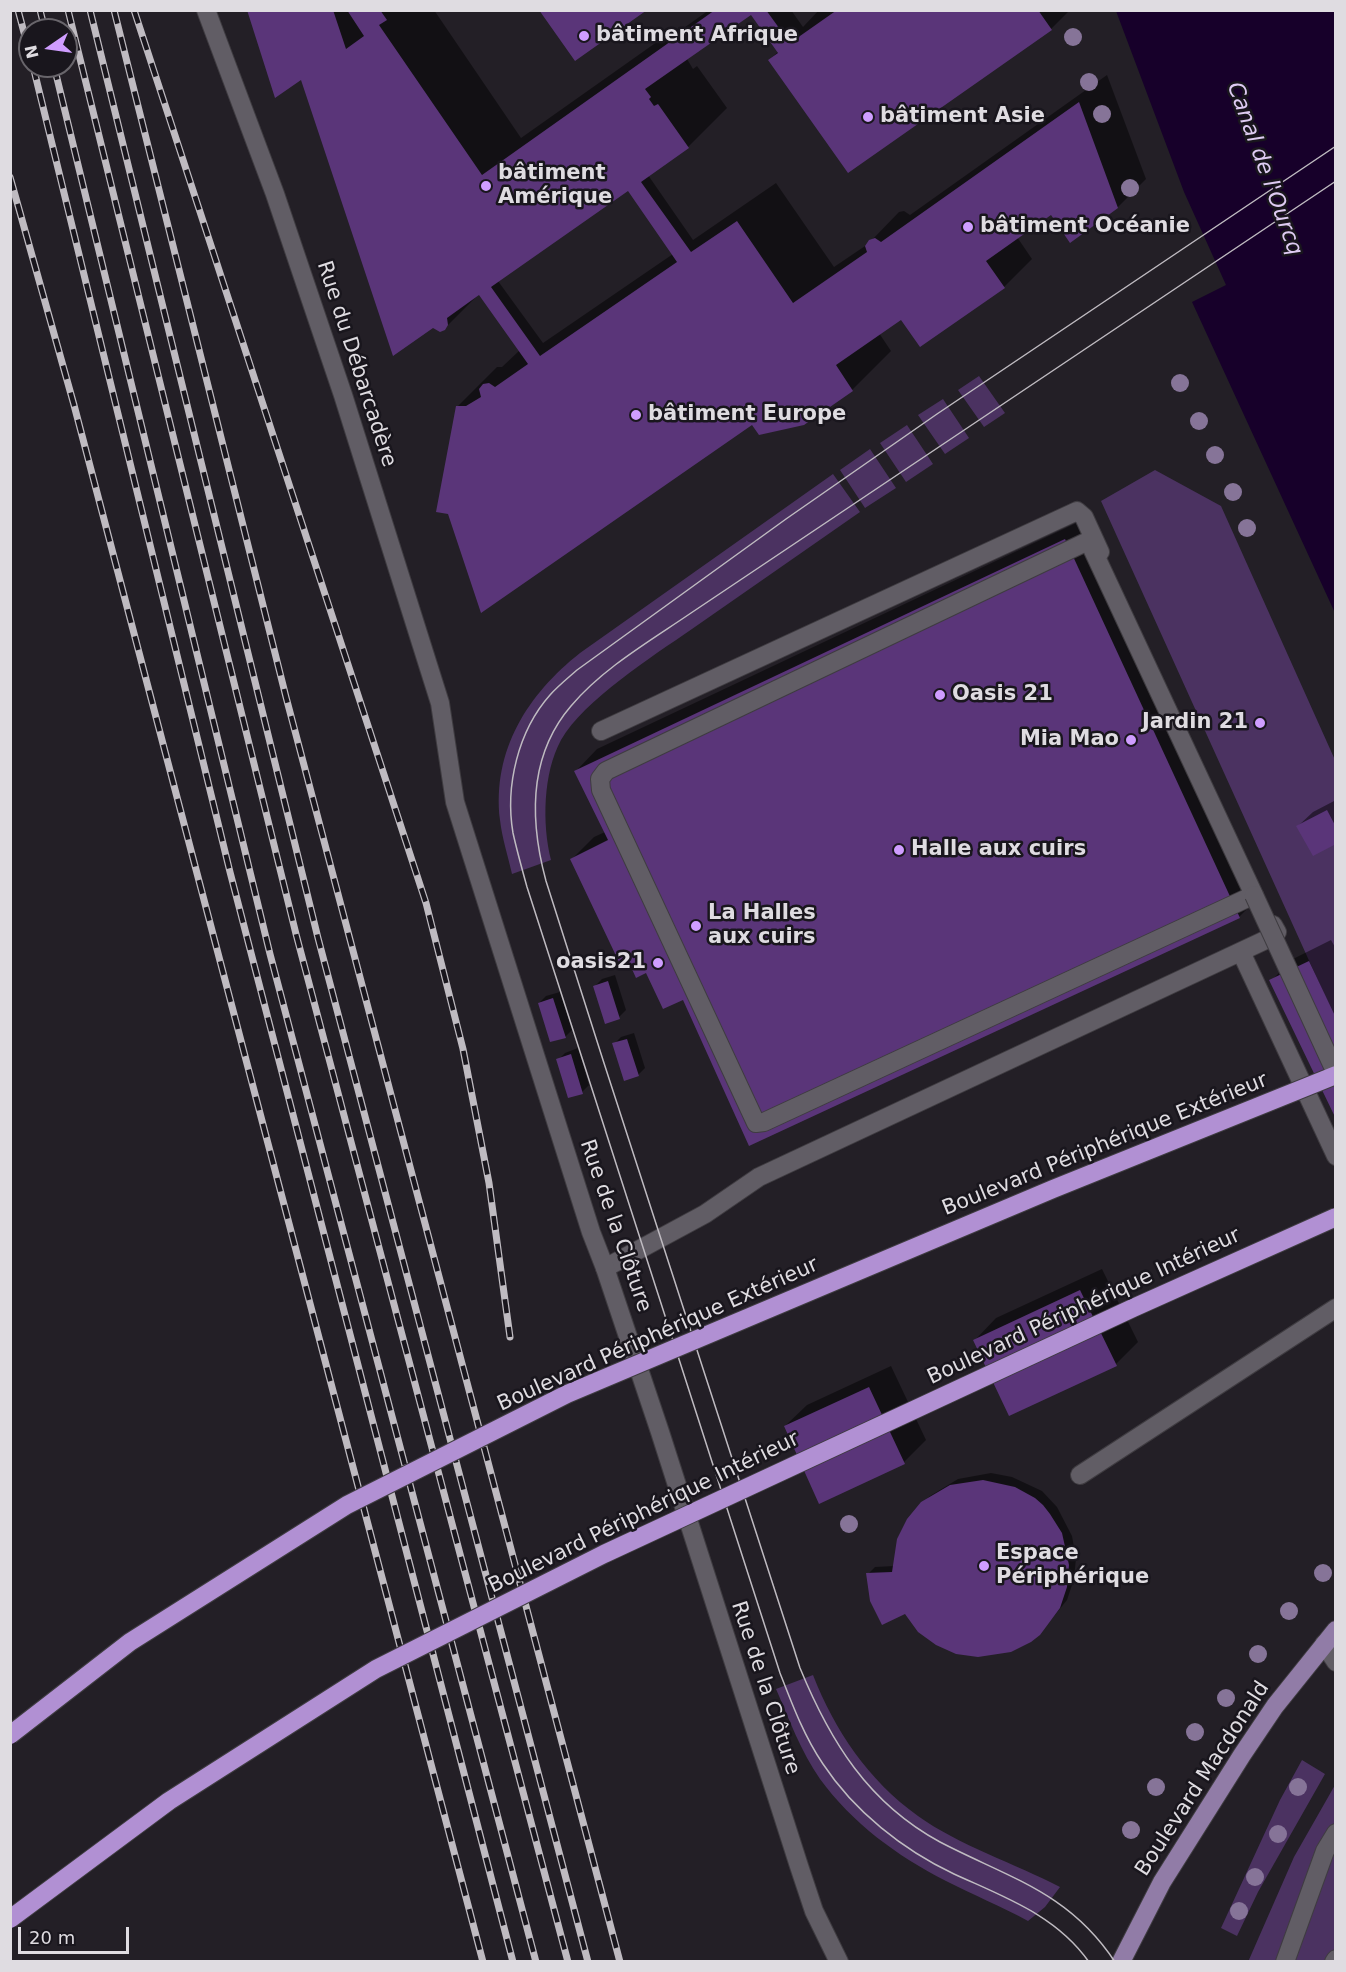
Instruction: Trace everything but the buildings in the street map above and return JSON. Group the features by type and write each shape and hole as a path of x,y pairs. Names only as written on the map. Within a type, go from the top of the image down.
{"highway":[{"name":"Boulevard Périphérique Extérieur","path":"10,1735 130,1642 347,1505 567,1394 1335,1074"},
{"name":"Boulevard Périphérique Intérieur","path":"10,1919 169,1801 376,1669 604,1554 1133,1308 1335,1217"}],"main road":[{"name":"Boulevard Macdonald","path":"1121,1962 1161,1882 1242,1755 1275,1706 1335,1630"}],"street":[{"name":"Rue du Débarcadère","path":"206,10 275,194 343,395 440,703 444,738"},
{"path":"601,730 1078,511 1084,517 1277,932 1274,936 1241,952 759,1177 705,1214 605,1268"},
{"path":"1254,895 760,1124 754,1120 734,1078 601,790 600,779 606,771 1086,542 1090,544 1254,895 1335,1074"},
{"name":"Rue de la Clôture","path":"444,738 455,802 591,1232 605,1268 814,1911 839,1962"},
{"path":"1241,952 1335,1156"},
{"path":"1080,1475 1335,1308"},
{"path":"1323,1644 1335,1662"},
{"path":"1285,1962 1325,1851 1335,1833"}],"shaded area":[{"path":"979,376 1005,413 984,427 958,390"},
{"path":"943,399 969,438 945,454 918,415"},
{"path":"907,425 933,464 906,482 880,443"},
{"path":"870,449 896,488 865,508 840,470"},
{"name":"Jardin 21","path":"1155,470 1221,506 1335,760 1335,1018 1101,501"},
{"path":"833,474 860,512 639,665 602,694 572,725 555,753 548,783 545,815 551,860 512,874 500,820 499,794 502,770 517,726 544,687 580,653"},
{"path":"813,1675 843,1735 884,1787 918,1816 951,1836 1060,1887 1045,1907 1028,1921 956,1886 910,1861 846,1810 813,1769 776,1689"},
{"path":"1302,1760 1325,1774 1258,1892 1237,1936 1221,1928 1280,1800"},
{"path":"1335,1785 1335,1961 1248,1962 1294,1857"}],"water":[{"name":"Canal de l'Ourcq","path":"1116,11 1335,11 1335,613 1192,302 1226,285 1184,192"}],"tram line":[{"path":"1089,1962 1061,1932 1028,1909 935,1864 881,1828 849,1798 835,1781 804,1731 780,1673 527,887 513,833 511,815 513,778 522,742 539,709 553,692 577,670 786,519 937,414 1336,146"},
{"path":"1115,1962 1097,1938 1058,1903 1014,1877 940,1842 892,1809 854,1768 824,1720 800,1668 546,881 537,836 536,790 547,746 557,725 584,692 612,667 1336,181"}],"railway":[{"path":"18,10 20,18"},
{"path":"40,10 42,18"},
{"path":"68,10 296,934 568,1962"},
{"path":"90,10 318,938 588,1962"},
{"path":"114,10 286,697 620,1962"},
{"path":"134,10 426,903 463,1049 489,1183 510,1337"},
{"path":"36,78 230,872 513,1962"},
{"path":"57,78 270,954 536,1962"},
{"path":"10,177 74,405 483,1962"}],"place":[{"name":"bâtiment Afrique","path":"584,36"},
{"name":"bâtiment Asie","path":"868,117"},
{"name":"bâtiment Amérique","path":"486,186"},
{"name":"bâtiment Océanie","path":"968,227"},
{"name":"bâtiment Europe","path":"636,415"},
{"name":"Oasis 21","path":"940,695"},
{"name":"Jardin 21","path":"1260,723"},
{"name":"Mia Mao","path":"1131,740"},
{"name":"Halle aux cuirs","path":"899,850"},
{"name":"La Halles aux cuirs","path":"696,926"},
{"name":"oasis21","path":"658,963"},
{"name":"Espace Périphérique","path":"984,1566"}]}
